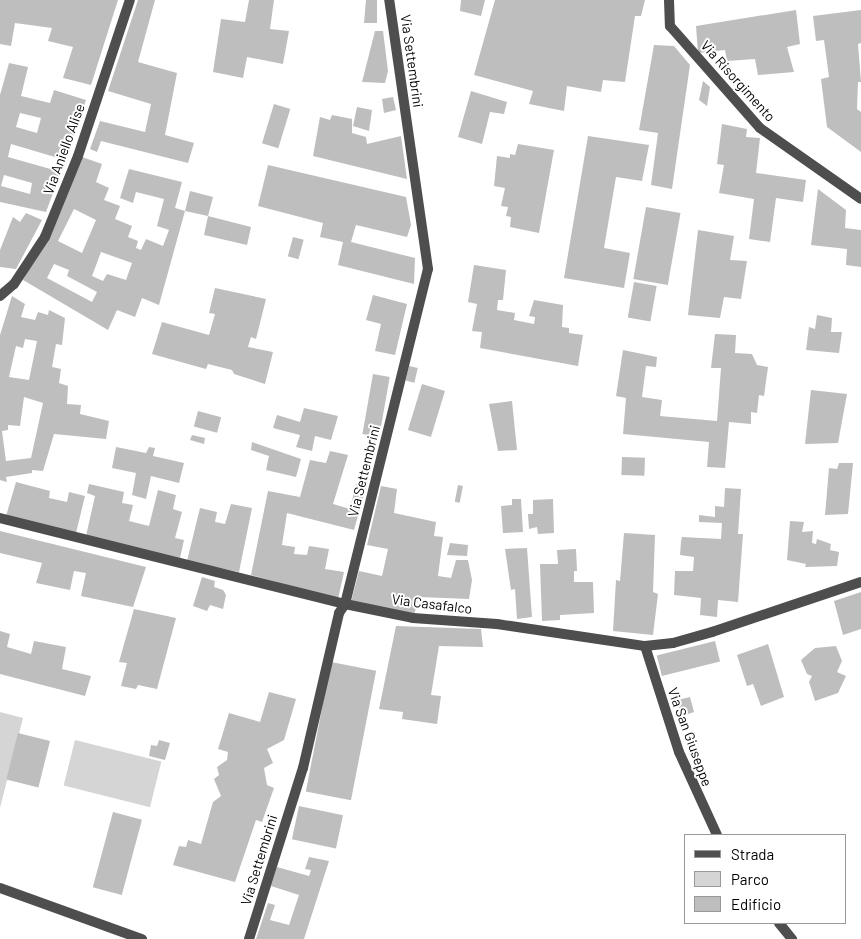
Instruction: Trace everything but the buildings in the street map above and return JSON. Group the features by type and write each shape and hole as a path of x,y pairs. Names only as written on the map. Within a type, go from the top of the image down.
{"street":[{"name":"Via Aniello Alise","path":"0,296 14,284 45,237 78,156 130,0"},
{"name":"Via Settembrini","path":"249,939 303,768 339,612 345,604 428,268 389,0"},
{"name":"Via Risorgimento","path":"669,0 670,26 760,128 861,199"},
{"name":"Via Casafalco","path":"0,518 345,604 413,618 497,624 645,646 673,643 712,632 861,582"},
{"name":"Via San Giuseppe","path":"645,646 678,752 717,834"},
{"path":"0,888 142,939"},
{"path":"780,924 792,939"}],"green space":[{"path":"0,712 23,718 0,808"},
{"path":"75,740 161,762 150,807 64,786"}]}
